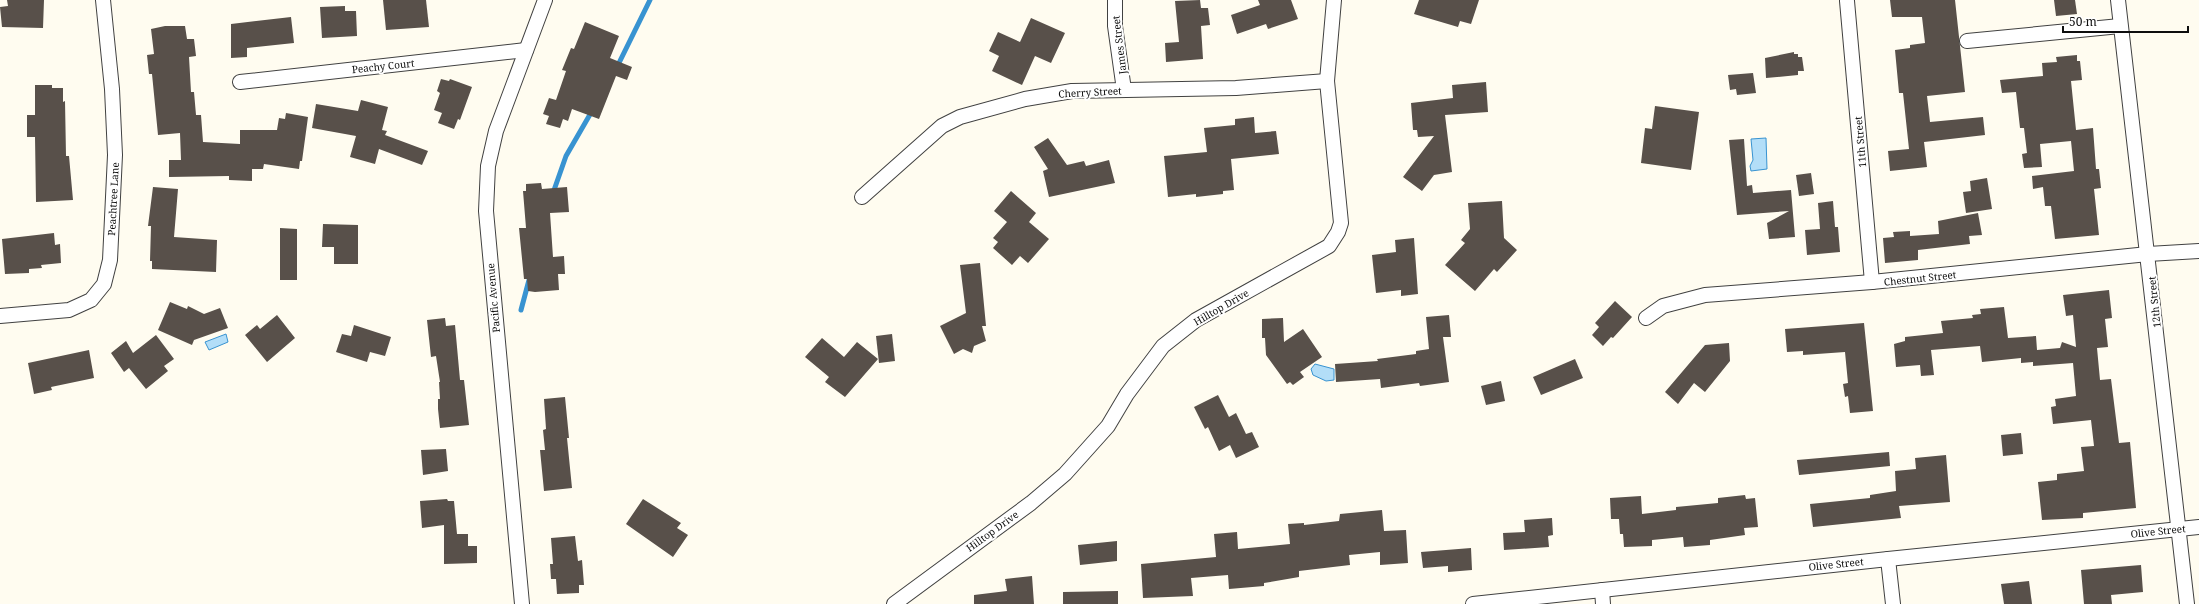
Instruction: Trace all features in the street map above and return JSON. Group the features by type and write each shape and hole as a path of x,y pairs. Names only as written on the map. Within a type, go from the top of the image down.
{"street":[{"name":"Peachtree Lane","path":"0,316 69,310 91,300 104,284 110,260 115,155 112,89 103,0"},
{"name":"Pacific Avenue","path":"522,604 486,211 488,166 496,131 545,0"},
{"name":"James Street","path":"1115,0 1116,26 1124,90"},
{"name":"Hilltop Drive","path":"894,604 1031,503 1065,474 1108,426 1128,394 1163,346 1196,320 1329,246 1338,232 1341,223 1327,81 1334,0"},
{"name":"12th Street","path":"2118,0 2180,529 2187,604"},
{"name":"11th Street","path":"1847,1 1872,282"},
{"path":"1967,41 2120,26"},
{"name":"Peachy Court","path":"240,82 526,50"},
{"name":"Cherry Street","path":"862,197 942,126 960,117 1025,99 1072,90 1236,88 1327,81"},
{"name":"Chestnut Street","path":"1646,318 1663,306 1705,295 1872,282 2148,254 2199,251"},
{"name":"Olive Street","path":"1473,604 1603,597 1888,558 2199,527"},
{"path":"1888,558 1892,604"}],"water":[{"path":"1766,138 1767,169 1751,171 1750,166 1753,160 1751,139"},
{"path":"226,334 228,342 209,350 205,342"},
{"path":"1315,364 1334,369 1334,380 1326,381 1313,375 1311,369"}],"building":[{"path":"7,0 44,0 43,28 2,27 0,7 8,6"},
{"path":"383,0 426,0 429,27 386,30"},
{"path":"1200,0 1201,8 1208,8 1210,25 1201,26 1203,59 1166,62 1165,43 1179,42 1175,1"},
{"path":"1258,0 1291,0 1298,19 1268,29 1266,24 1237,34 1231,15 1260,5"},
{"path":"1419,0 1479,0 1471,24 1460,21 1458,27 1414,14"},
{"path":"1890,0 1955,0 1965,92 1927,96 1930,122 1983,117 1985,135 1924,142 1927,167 1890,171 1888,151 1909,149 1903,93 1899,93 1895,50 1910,48 1910,45 1925,43 1922,17 1892,17"},
{"path":"2054,0 2075,0 2077,14 2056,16"},
{"path":"345,6 345,11 356,11 357,36 322,38 320,7"},
{"path":"291,17 294,43 247,48 247,57 231,58 231,24"},
{"path":"1031,18 1065,33 1051,63 1035,56 1022,85 992,71 999,56 989,51 998,32 1020,42"},
{"path":"585,22 619,36 610,58 632,67 627,80 616,76 599,119 572,109 568,121 563,119 560,128 546,124 549,116 543,114 549,98 556,100 566,71 562,70 571,48 574,49"},
{"path":"165,26 185,26 187,39 194,39 196,56 189,57 191,92 194,92 196,115 201,115 203,142 240,144 240,130 277,130 279,118 285,119 286,113 308,117 302,161 300,161 299,169 264,164 263,169 252,169 252,181 229,180 229,176 169,177 169,160 181,160 180,133 158,135 152,74 149,74 147,55 154,54 151,29"},
{"path":"1794,52 1794,54 1798,54 1798,57 1802,57 1804,71 1798,71 1798,75 1766,78 1765,58"},
{"path":"2077,55 2077,61 2080,61 2082,80 2071,81 2076,130 2093,128 2096,169 2099,169 2101,188 2094,189 2099,235 2055,239 2051,206 2045,206 2043,187 2033,189 2032,176 2074,171 2071,141 2040,144 2042,167 2024,168 2022,154 2027,153 2024,128 2020,128 2016,92 2002,93 2000,80 2043,76 2042,63 2057,62 2056,57"},
{"path":"1753,73 1756,93 1737,95 1736,89 1730,90 1728,75"},
{"path":"441,79 449,81 450,79 472,87 460,120 458,119 454,129 438,123 442,113 434,110 440,93 437,91"},
{"path":"1486,82 1488,112 1445,115 1452,172 1434,175 1422,191 1403,177 1434,136 1418,137 1417,130 1413,130 1411,103 1453,98 1452,85"},
{"path":"35,85 52,85 52,88 63,88 63,102 65,101 66,156 69,156 73,200 36,202 35,137 27,137 27,115 35,115"},
{"path":"361,100 388,107 382,130 387,131 385,135 428,151 422,165 379,149 375,164 350,157 356,136 312,128 316,104 358,111"},
{"path":"1655,106 1699,112 1691,170 1641,163 1645,128 1652,129"},
{"path":"1254,117 1255,133 1276,131 1279,154 1231,159 1234,190 1223,191 1223,194 1196,197 1196,194 1168,197 1164,156 1207,152 1204,128 1235,125 1235,119"},
{"path":"1048,138 1067,165 1084,161 1086,166 1109,160 1115,183 1049,197 1043,171 1048,169 1034,147"},
{"path":"1744,139 1747,186 1752,185 1753,193 1791,190 1795,237 1769,239 1767,223 1789,211 1737,215 1729,140"},
{"path":"1811,173 1814,194 1799,196 1796,175"},
{"path":"1987,178 1992,209 1966,213 1963,192 1971,191 1970,181"},
{"path":"541,183 542,189 567,187 569,212 550,213 553,257 564,256 565,274 558,274 559,290 535,292 528,291 527,279 524,279 519,228 526,228 523,191 526,191 526,184"},
{"path":"153,187 178,189 174,237 217,240 216,272 152,269 152,261 150,261 151,226 148,226"},
{"path":"1011,191 1036,213 1029,222 1049,239 1028,263 1020,256 1012,265 993,248 998,242 993,238 1007,222 994,211"},
{"path":"1502,201 1504,238 1517,250 1497,272 1494,269 1475,291 1445,265 1465,243 1461,240 1470,229 1468,203"},
{"path":"1833,201 1835,227 1838,227 1840,252 1807,255 1805,230 1820,229 1818,203"},
{"path":"1978,213 1982,235 1969,236 1970,244 1918,250 1918,260 1885,263 1883,238 1894,237 1893,232 1910,231 1910,236 1939,234 1938,221"},
{"path":"323,224 358,225 358,264 334,264 334,247 322,247"},
{"path":"280,228 297,229 297,280 280,280"},
{"path":"54,233 55,245 60,244 61,263 41,265 42,268 29,269 29,273 5,274 2,239"},
{"path":"1414,238 1418,294 1401,296 1401,290 1376,293 1372,255 1396,252 1395,240"},
{"path":"980,263 986,326 982,326 986,341 974,346 972,353 963,349 954,354 940,326 966,313 960,265"},
{"path":"2109,290 2112,318 2105,319 2108,347 2097,348 2100,380 2111,379 2119,443 2130,442 2136,508 2083,513 2083,518 2042,520 2038,482 2057,480 2057,474 2084,471 2081,447 2094,446 2091,420 2053,424 2051,407 2056,406 2055,399 2076,396 2073,363 2033,366 2033,362 2021,363 2021,358 1982,362 1980,346 1931,350 1934,375 1921,376 1920,365 1896,367 1894,344 1905,341 1905,337 1943,333 1941,321 1973,318 1972,315 1981,314 1980,309 2004,307 2008,338 2036,336 2037,350 2060,348 2062,342 2076,347 2073,315 2066,316 2063,295"},
{"path":"1615,301 1632,317 1613,338 1611,337 1603,346 1592,335 1599,327 1595,323"},
{"path":"170,302 187,309 188,306 204,314 220,308 228,328 194,340 192,345 158,330"},
{"path":"277,315 295,338 267,362 245,335 257,325 260,329"},
{"path":"1449,315 1451,337 1443,337 1449,382 1420,386 1419,383 1381,388 1380,379 1336,382 1335,364 1378,361 1377,359 1416,354 1416,351 1429,349 1426,317"},
{"path":"445,318 446,326 455,325 460,380 464,380 469,425 440,428 438,399 440,399 440,382 436,356 431,357 427,320"},
{"path":"1283,318 1284,342 1303,329 1322,357 1300,372 1304,377 1293,385 1290,382 1287,384 1266,355 1265,338 1262,338 1262,319"},
{"path":"1864,323 1873,411 1850,413 1848,396 1845,397 1843,384 1848,383 1845,352 1803,355 1803,351 1787,352 1785,329"},
{"path":"354,325 391,337 385,356 370,352 367,362 336,352 342,334 351,336"},
{"path":"892,334 895,361 879,363 876,336"},
{"path":"156,335 174,359 164,366 168,371 146,389 129,368 124,372 111,353 126,341 133,353"},
{"path":"822,338 844,357 857,342 878,359 845,397 825,382 829,377 805,357"},
{"path":"1729,343 1730,361 1705,392 1694,383 1678,404 1665,392 1705,345"},
{"path":"89,350 94,378 51,387 52,390 34,394 28,363"},
{"path":"1575,359 1583,378 1541,395 1533,377"},
{"path":"1501,381 1505,401 1486,405 1481,386"},
{"path":"1218,395 1229,417 1236,413 1246,434 1252,432 1259,447 1236,458 1230,445 1219,451 1208,427 1205,429 1194,407"},
{"path":"565,397 572,488 544,491 540,450 545,450 543,430 546,429 544,399"},
{"path":"2021,433 2023,454 2003,456 2001,435"},
{"path":"446,449 448,471 423,475 421,450"},
{"path":"1889,452 1890,466 1799,475 1797,460"},
{"path":"1946,455 1950,502 1899,506 1901,518 1813,527 1810,504 1870,498 1870,495 1896,491 1895,471 1916,469 1915,458"},
{"path":"1745,495 1746,499 1755,498 1758,527 1744,528 1745,535 1710,540 1710,545 1684,547 1683,537 1652,540 1652,546 1624,547 1623,534 1620,534 1619,519 1611,519 1610,498 1641,496 1642,514 1676,510 1676,507 1718,503 1718,498"},
{"path":"447,499 448,501 454,501 457,534 468,534 468,546 477,546 477,563 444,564 444,525 422,528 420,501"},
{"path":"643,499 681,523 677,528 688,535 673,557 626,524"},
{"path":"1382,510 1384,531 1406,530 1408,563 1380,565 1380,552 1349,555 1350,565 1299,571 1299,577 1264,583 1264,586 1229,589 1228,575 1191,578 1193,596 1143,598 1141,564 1216,557 1214,534 1237,532 1238,549 1290,544 1288,524 1304,523 1304,525 1339,521 1340,514"},
{"path":"1552,518 1553,535 1548,536 1549,547 1504,550 1503,533 1525,532 1524,520"},
{"path":"575,536 578,561 582,560 584,585 579,585 579,593 557,594 556,579 551,579 550,564 553,564 551,538"},
{"path":"1117,541 1117,561 1080,565 1078,545"},
{"path":"1471,548 1472,570 1448,572 1448,566 1423,568 1421,552"},
{"path":"2141,565 2143,592 2111,595 2112,604 2084,604 2081,570"},
{"path":"1032,576 1034,604 974,604 974,595 1007,591 1005,579"},
{"path":"2029,581 2032,604 2004,604 2001,584"},
{"path":"1118,591 1118,604 1063,604 1063,592"}],"waterway":[{"path":"617,67 650,0"},
{"path":"553,193 566,156 592,111"},
{"path":"521,310 529,280"}]}
